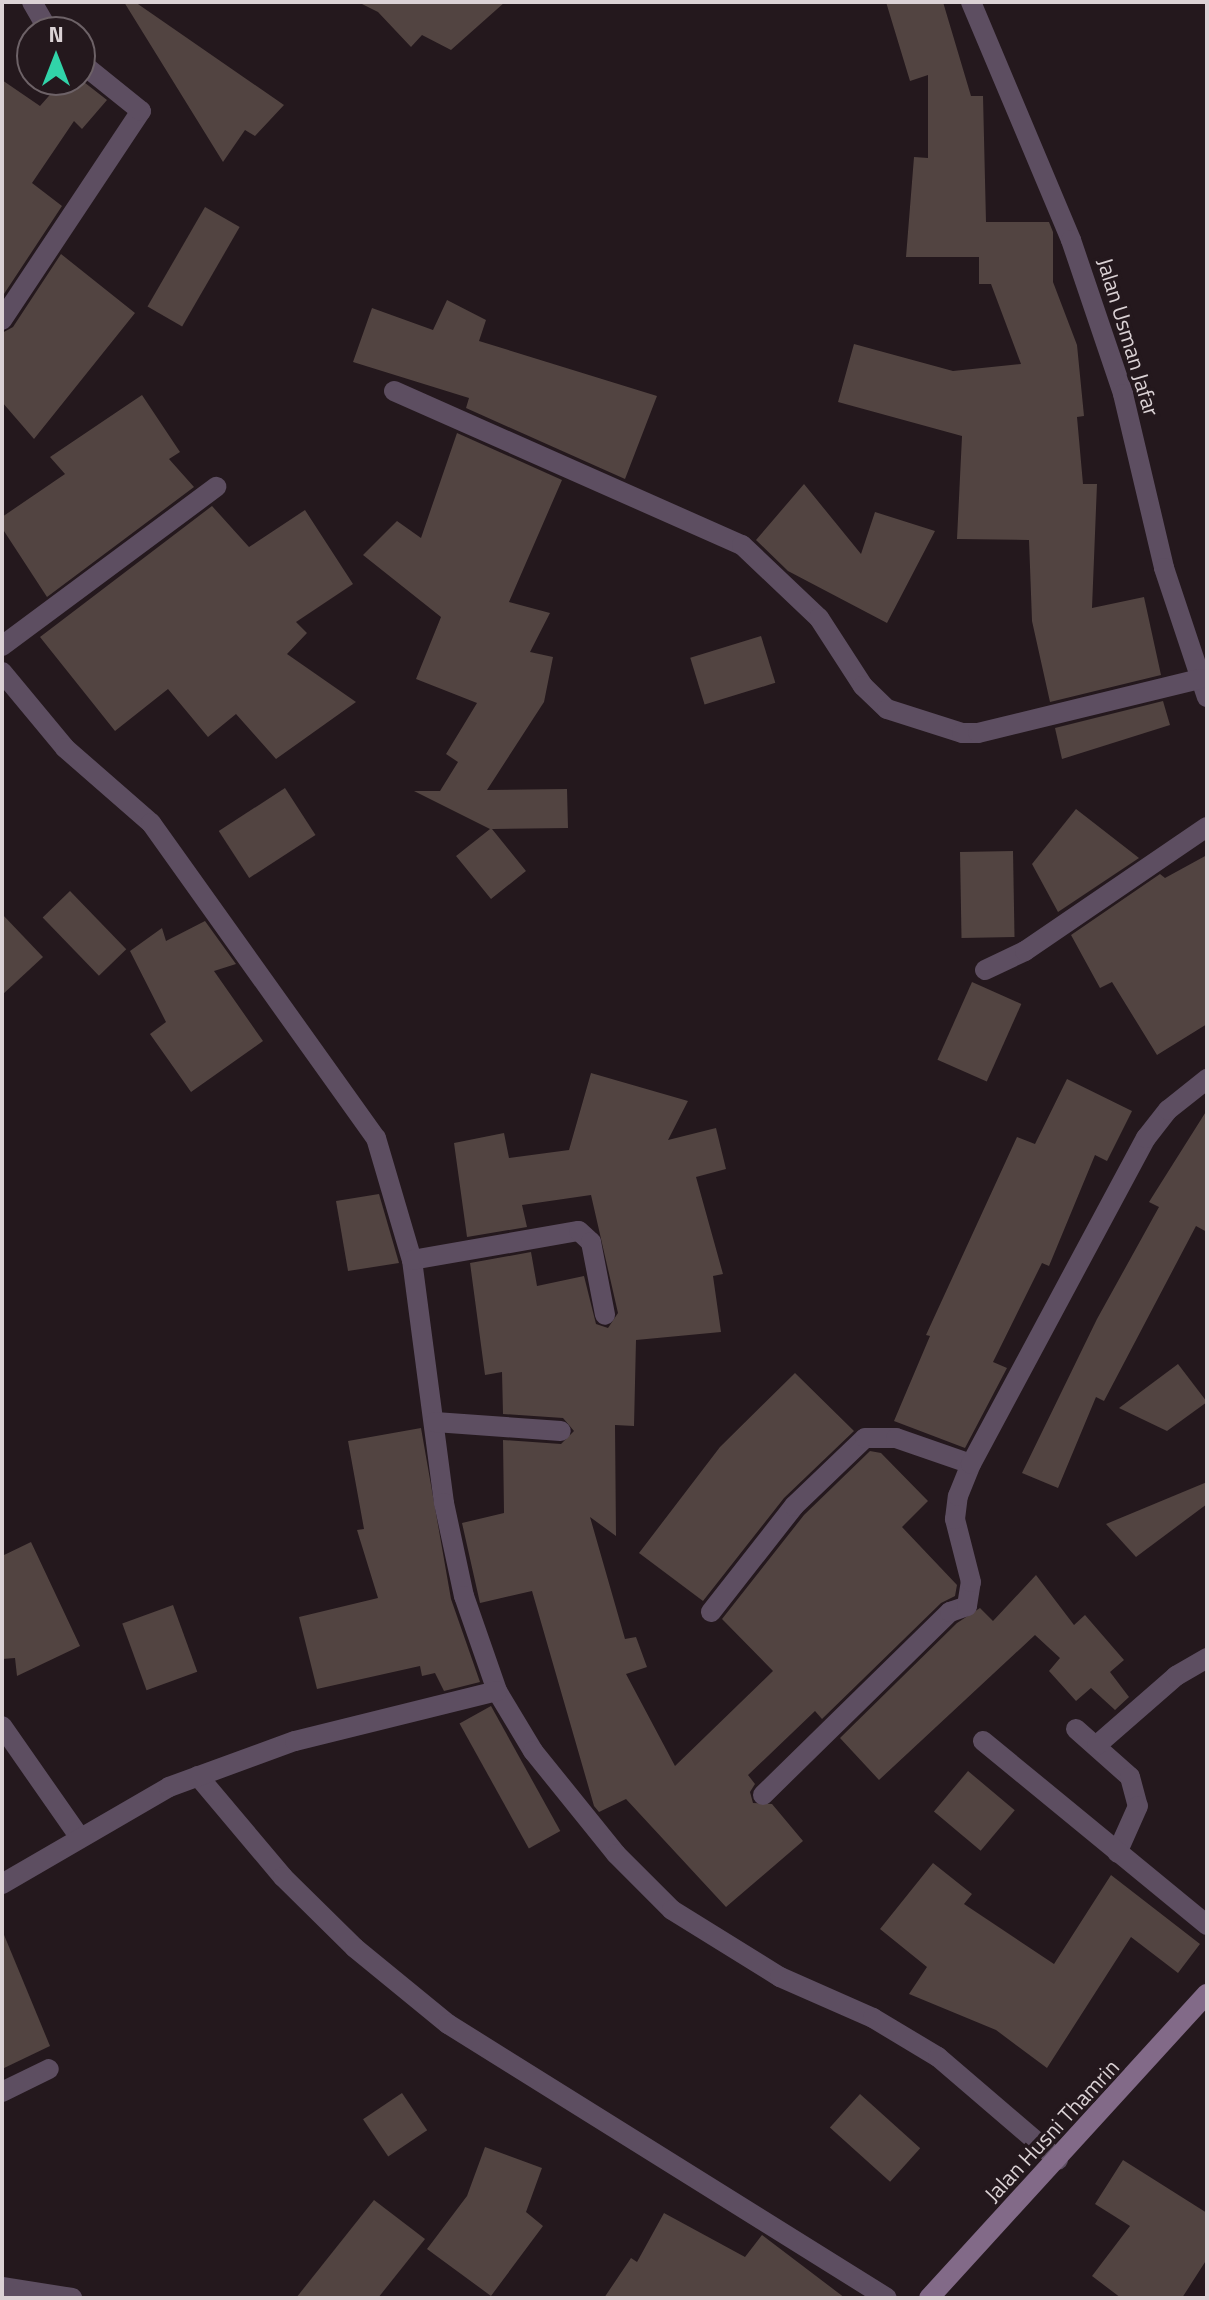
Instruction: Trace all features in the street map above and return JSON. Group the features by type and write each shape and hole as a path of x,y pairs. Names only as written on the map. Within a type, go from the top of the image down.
{"street":[{"name":"Jalan Usman Jafar","path":"971,2 1076,254 1123,394 1164,568 1203,688"},
{"path":"2,320 141,111 96,75"},
{"path":"394,391 742,545 819,618 863,686 887,709 962,733 978,733 1203,688"},
{"path":"2,646 216,487"},
{"path":"2,672 65,748 151,823 358,1109 384,1161 412,1260 461,1583 497,1691 533,1751 616,1854 672,1910 780,1977 873,2018 938,2057 1058,2160"},
{"path":"985,970 1025,951 1207,827"},
{"path":"763,1795 950,1612 967,1606 971,1582 955,1519 958,1496 971,1464 1146,1138 1168,1110 1207,1079"},
{"path":"412,1260 579,1231 591,1242 605,1315"},
{"path":"435,1422 561,1431"},
{"path":"711,1612 794,1506 865,1438 896,1438 971,1464"},
{"path":"1097,1745 1176,1676 1207,1658"},
{"path":"2,1884 78,1835 198,1776 295,1741 497,1691"},
{"path":"2,1726 78,1835"},
{"path":"1076,1729 1130,1777 1138,1806 1117,1853"},
{"path":"983,1741 1207,1925"},
{"path":"198,1776 283,1877 355,1948 448,2024 887,2298"},
{"name":"Jalan Husni Thamrin","path":"929,2298 1207,1994"},
{"path":"2,2092 49,2069"},
{"path":"2,2287 72,2298"}],"building":[{"path":"124,2 135,2 284,105 255,136 245,130 223,162"},
{"path":"358,2 505,2 451,50 422,35 411,47 378,12"},
{"path":"886,2 943,2 971,96 983,96 986,222 1049,222 1053,232 1053,282 1077,345 1084,416 1077,417 1083,484 1097,484 1092,608 1144,597 1161,675 1050,702 1032,621 1029,540 957,539 962,436 838,402 854,344 953,371 1021,364 991,284 979,284 979,257 906,257 914,157 928,158 928,75 910,81"},
{"path":"2,80 16,90 16,96 25,96 40,106 49,96 96,96 96,91 107,100 82,129 74,121 32,183 62,206 2,297"},
{"path":"205,207 240,227 182,327 148,307"},
{"path":"61,254 135,313 34,439 2,402 2,333 13,327"},
{"path":"447,300 486,320 479,341 657,396 625,479 466,408 469,398 353,362 372,308 433,330"},
{"path":"142,395 180,452 169,459 194,487 47,597 2,528 2,517 65,474 50,457"},
{"path":"457,433 562,480 509,602 550,613 530,652 553,657 544,702 487,790 567,789 568,828 492,829 526,871 491,899 456,856 490,829 414,791 440,791 458,762 446,754 477,703 416,679 441,617 363,555 397,521 421,538"},
{"path":"804,484 861,554 875,512 935,531 887,623 788,571 756,540"},
{"path":"212,506 249,547 305,510 353,584 296,622 307,633 287,654 356,702 276,759 236,714 208,737 168,689 115,731 40,637"},
{"path":"761,636 775,683 705,704 690,658"},
{"path":"1163,701 1170,725 1062,759 1055,728"},
{"path":"285,788 315,835 249,878 219,831"},
{"path":"1076,809 1139,858 1058,912 1032,864"},
{"path":"1013,851 1015,937 962,938 960,852"},
{"path":"1207,855 1207,1024 1157,1055 1112,982 1100,988 1071,935 1160,874 1165,878"},
{"path":"70,891 126,949 99,976 43,917"},
{"path":"2,914 43,957 2,995"},
{"path":"205,921 236,964 214,971 263,1041 191,1092 150,1034 166,1022 130,951 162,928 166,941"},
{"path":"972,982 1021,1004 987,1082 937,1060"},
{"path":"591,1073 688,1101 668,1140 716,1128 726,1169 696,1177 723,1274 713,1276 721,1332 636,1340 634,1426 615,1425 616,1536 590,1517 625,1639 636,1637 647,1667 626,1674 675,1766 773,1671 722,1619 804,1515 870,1451 881,1453 928,1501 902,1527 957,1585 955,1596 941,1603 822,1719 815,1711 748,1775 755,1784 750,1792 753,1803 772,1804 803,1841 726,1907 626,1799 599,1812 594,1806 532,1591 480,1603 462,1523 504,1513 503,1440 561,1444 574,1431 563,1418 503,1414 502,1372 485,1375 470,1263 531,1252 537,1286 584,1276 596,1324 608,1328 618,1313 591,1195 522,1205 527,1227 467,1237 454,1143 504,1133 509,1158 569,1150"},
{"path":"1067,1079 1132,1111 1107,1161 1095,1155 1049,1266 1042,1263 993,1362 1007,1368 965,1448 894,1421 930,1336 926,1335 1017,1137 1035,1144"},
{"path":"1207,1110 1207,1232 1196,1226 1104,1401 1096,1397 1058,1488 1022,1473 1097,1319 1159,1207 1149,1202"},
{"path":"379,1194 399,1263 348,1271 336,1201"},
{"path":"1178,1364 1207,1402 1167,1431 1119,1408"},
{"path":"795,1373 854,1431 784,1498 703,1601 639,1553 720,1447"},
{"path":"421,1428 451,1599 480,1682 444,1691 435,1673 422,1676 420,1666 317,1689 299,1617 378,1598 357,1530 364,1529 348,1441"},
{"path":"1207,1482 1207,1504 1136,1557 1106,1524"},
{"path":"31,1542 80,1646 17,1676 15,1658 2,1659 2,1556"},
{"path":"1036,1575 1074,1625 1085,1615 1124,1660 1110,1672 1129,1697 1115,1710 1091,1688 1076,1701 1049,1671 1060,1658 1035,1635 879,1780 840,1738 957,1623 980,1608 993,1621"},
{"path":"173,1605 197,1672 147,1690 122,1623"},
{"path":"491,1706 560,1831 529,1849 460,1723"},
{"path":"968,1771 1015,1810 981,1851 934,1812"},
{"path":"933,1863 972,1894 964,1904 1054,1964 1111,1875 1200,1944 1178,1973 1131,1937 1047,2068 996,2030 909,1994 927,1967 880,1929"},
{"path":"2,1930 50,2046 2,2069"},
{"path":"402,2093 427,2130 388,2157 363,2119"},
{"path":"860,2094 920,2148 890,2182 830,2127"},
{"path":"485,2147 542,2168 526,2212 543,2226 491,2296 427,2249 467,2196"},
{"path":"1123,2160 1207,2213 1207,2259 1182,2298 1121,2298 1092,2276 1130,2226 1095,2204"},
{"path":"374,2200 425,2239 378,2298 296,2298"},
{"path":"664,2213 745,2257 762,2235 845,2298 604,2298 631,2258 637,2262"}]}
